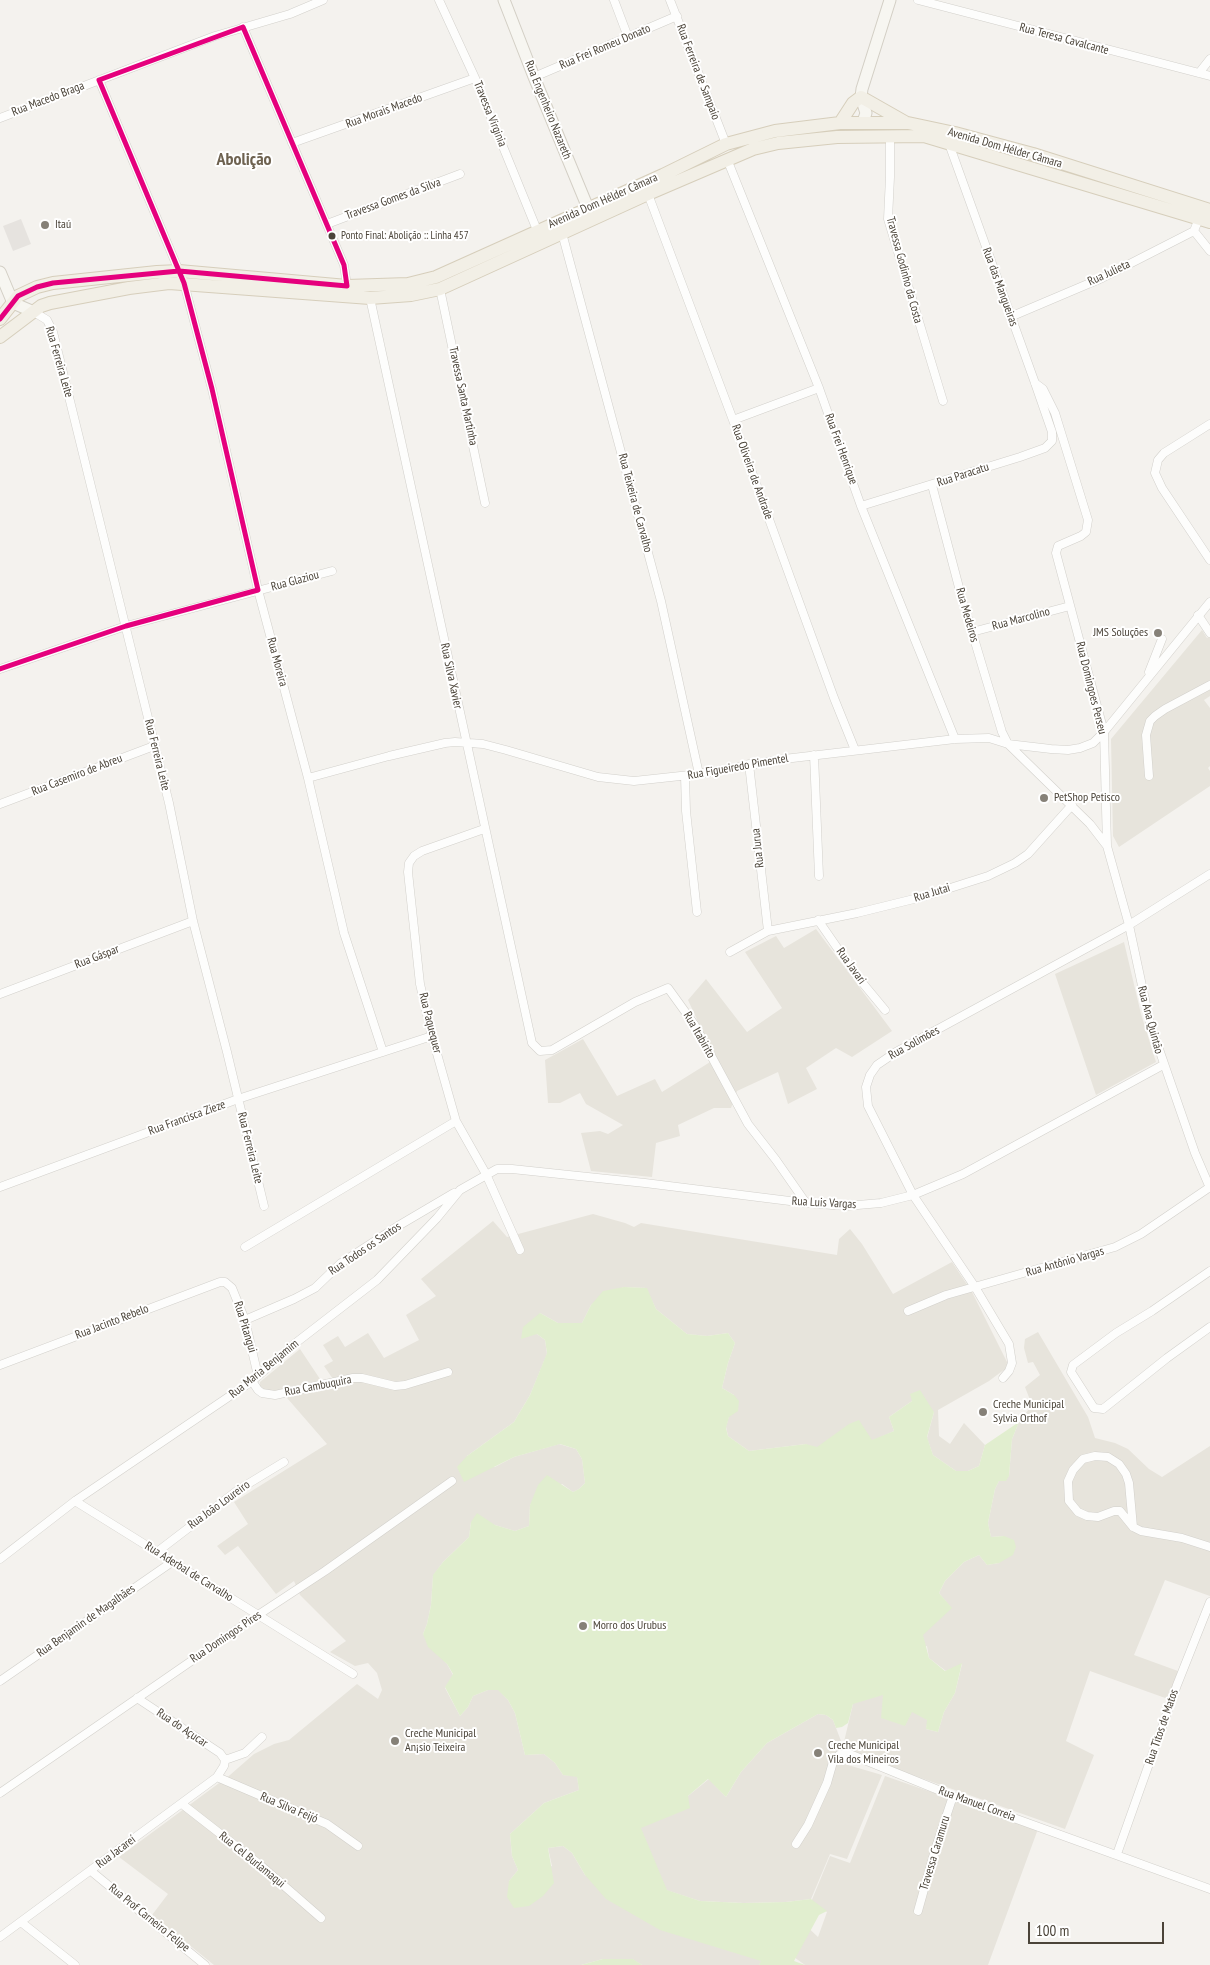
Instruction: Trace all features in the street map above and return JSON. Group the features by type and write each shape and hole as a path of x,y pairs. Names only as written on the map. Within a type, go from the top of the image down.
{"main road":[{"path":"840,123 853,103 861,97 908,123"},
{"path":"836,137 859,129 863,122"},
{"name":"Avenida Dom Hélder Câmara","path":"0,318 25,292 53,283 179,270 346,286 408,284 436,277 726,144 775,131 840,123 908,123 956,133 1033,154 1210,210"},
{"name":"Avenida Dom Hélder Câmara","path":"0,337 34,312 50,303 78,296 129,288 184,283 370,298 411,295 440,288 753,149 778,143 836,137 924,136 948,141 1204,220"}],"street":[{"name":"Rua Macedo Braga","path":"0,118 243,27 290,14 323,0"},
{"name":"Travessa Virginia","path":"439,0 475,78 537,230"},
{"name":"Rua Engenheiro Nazareth","path":"504,0 588,208 596,218"},
{"path":"614,0 628,37"},
{"name":"Rua Ferreira de Sampaio","path":"670,0 726,144"},
{"path":"863,122 866,113 861,97 864,80 890,0"},
{"name":"Rua Teresa Cavalcante","path":"918,0 1210,76"},
{"name":"Rua Frei Romeu Donato","path":"534,77 677,16"},
{"path":"243,27 344,265 346,286"},
{"path":"1199,73 1210,59"},
{"name":"Rua Morais Macedo","path":"292,143 475,78"},
{"name":"Rua Moreira","path":"99,80 184,283 212,389 258,590 308,778 344,933 383,1052"},
{"name":"Travessa Godinho da Costa","path":"890,136 888,219 943,401"},
{"name":"Rua das Mangueiras","path":"948,141 1052,432"},
{"name":"Rua Frei Henrique","path":"727,159 819,388 861,506 955,739"},
{"name":"Travessa Gomes da Silva","path":"327,224 460,174"},
{"name":"Rua Oliveira de Andrade","path":"648,194 854,750"},
{"path":"1204,220 1194,231 1210,251"},
{"name":"Rua Julieta","path":"1010,317 1102,278 1194,231"},
{"name":"Rua Teixeira de Carvalho","path":"562,233 665,617 700,774"},
{"path":"0,272 13,303 34,312"},
{"name":"Travessa Santa Martinha","path":"440,288 485,503"},
{"name":"Rua Silva Xavier","path":"370,298 532,1043 540,1051"},
{"name":"Rua Ferreira Leite","path":"34,312 47,320 53,332 126,626 168,803 193,920 203,953 264,1206"},
{"name":"Rua Domingoes Perseu","path":"1035,383 1043,389 1055,413 1088,520 1088,529 1081,536 1058,546 1056,553 1104,732 1107,846"},
{"path":"733,420 819,388"},
{"path":"1210,424 1164,454 1158,460 1156,473 1162,488 1210,560"},
{"name":"Rua Paracatu","path":"861,506 1045,448 1052,441 1052,432"},
{"name":"Rua Medeiros","path":"932,485 996,714 1008,744"},
{"name":"Rua Glaziou","path":"0,668 126,626 332,571"},
{"name":"Rua Figueiredo Pimentel","path":"308,778 445,743 466,742 506,750 598,777 615,780 685,776 748,764 955,739 989,738 1008,744 1068,750 1080,748 1093,743 1104,732 1210,602"},
{"name":"Rua Marcolino","path":"972,632 1070,606"},
{"path":"1198,615 1210,633"},
{"name":"Rua Figueiredo Pimentel","path":"1145,680 1162,639"},
{"path":"1149,776 1146,735 1150,721 1165,709 1210,685"},
{"path":"1008,744 1072,806 1098,833 1107,846"},
{"name":"Rua Casemiro de Abreu","path":"0,804 154,746"},
{"path":"814,755 819,876"},
{"name":"Rua Jurua","path":"748,764 768,931"},
{"path":"685,776 686,811 696,912"},
{"name":"Rua Jutai","path":"730,952 768,931 857,913 922,897 988,876 1015,863 1028,854 1072,806"},
{"name":"Rua Paquequer","path":"484,829 414,856 409,863 408,872 420,984 432,1036 456,1121 486,1174 520,1250"},
{"name":"Rua Ana Quintão","path":"1107,846 1129,926 1150,1023 1163,1065 1210,1188"},
{"name":"Rua Solimões","path":"1003,1378 1009,1371 1012,1363 1009,1344 975,1287 914,1195 868,1106 866,1087 870,1075 877,1065 896,1052 1129,926 1210,874"},
{"name":"Rua Gáspar","path":"0,994 193,920"},
{"name":"Rua Javari","path":"818,920 856,974 885,1010"},
{"name":"Rua Itabirito","path":"540,1051 552,1050 635,1002 668,988 694,1024 748,1124 806,1203"},
{"name":"Rua Francisca Zieze","path":"0,1186 238,1099 432,1036"},
{"name":"Rua Luis Vargas","path":"486,1174 497,1169 512,1169 806,1203 846,1206 881,1203 914,1195 963,1174 1163,1065"},
{"path":"245,1247 456,1121"},
{"name":"Rua Maria Benjamim","path":"0,1559 75,1501 255,1379 293,1345 377,1280 460,1190 486,1174"},
{"name":"Rua Antônio Vargas","path":"908,1311 946,1295 1115,1248 1141,1234 1210,1188"},
{"name":"Rua Todos os Santos","path":"244,1320 315,1288 341,1263 398,1226 460,1190"},
{"path":"1210,1272 1116,1333 1073,1365 1070,1372 1094,1408 1103,1409 1167,1358 1210,1327"},
{"name":"Rua Pitangui","path":"225,1282 232,1288 244,1320 255,1379"},
{"name":"Rua Jacinto Rebelo","path":"0,1365 215,1283 225,1282"},
{"name":"Rua Cambuquira","path":"255,1379 262,1393 275,1395 353,1378 362,1378 396,1386 405,1385 448,1372"},
{"path":"1133,1528 1129,1483 1126,1474 1119,1464 1108,1457 1095,1456 1083,1459 1073,1470 1068,1481 1069,1501 1078,1512 1087,1516 1098,1517 1114,1511 1120,1511 1133,1528 1153,1534 1182,1538 1210,1547"},
{"name":"Rua João Loureiro","path":"156,1552 238,1490 284,1462"},
{"name":"Rua Domingos Pires","path":"0,1793 325,1571 452,1481"},
{"name":"Rua Aderbal de Carvalho","path":"75,1501 353,1674"},
{"name":"Rua Benjamin de Magalhães","path":"0,1681 172,1562"},
{"name":"Rua Titos de Matos","path":"1117,1854 1159,1740 1176,1685 1210,1602"},
{"name":"Rua do Açucar","path":"137,1698 220,1753 224,1760"},
{"path":"224,1760 245,1752 262,1737"},
{"name":"Rua Manuel Correia","path":"796,1844 808,1825 828,1783 833,1762 839,1755 844,1754 852,1755 953,1796 1210,1889"},
{"name":"Rua Jacareí","path":"0,1937 217,1777 224,1766 224,1760"},
{"name":"Rua Silva Feijó","path":"217,1777 328,1824 358,1846"},
{"name":"Travessa Caramuru","path":"918,1911 953,1796"},
{"name":"Rua Cel Burlamaqui","path":"182,1804 259,1864 321,1918"},
{"name":"Rua Prof Carneiro Felipe","path":"91,1871 205,1965"},
{"path":"21,1922 75,1965"}],"shaded area":[{"path":"21,219 31,244 13,251 3,226"},
{"path":"1202,630 1207,638 1210,636 1210,696 1204,700 1210,708 1210,766 1208,768 1210,771 1210,786 1119,847 1113,836 1111,739"},
{"path":"816,929 892,1031 852,1057 836,1048 806,1068 817,1089 788,1104 778,1072 737,1091 731,1108 714,1108 678,1125 680,1136 656,1143 652,1177 591,1171 581,1133 600,1131 608,1134 623,1125 586,1104 580,1093 560,1103 548,1103 545,1060 583,1039 617,1096 655,1079 662,1092 715,1059 688,1000 706,979 747,1032 782,1008 745,952 776,936 784,948"},
{"path":"1124,942 1141,1014 1156,1062 1096,1095 1055,974"},
{"path":"593,1214 634,1227 641,1223 837,1255 839,1239 850,1229 862,1244 893,1294 952,1262 972,1292 1009,1366 989,1381 938,1410 939,1436 950,1444 964,1423 985,1445 979,1466 968,1471 956,1471 933,1455 927,1438 934,1412 912,1401 889,1417 894,1431 820,1458 806,1444 749,1451 728,1436 726,1427 734,1395 722,1388 735,1343 728,1333 707,1336 687,1334 656,1309 646,1288 624,1287 591,1305 582,1323 558,1323 540,1313 537,1334 545,1340 547,1354 530,1395 514,1422 467,1456 495,1467 514,1457 559,1444 576,1449 582,1459 585,1483 573,1492 562,1484 530,1505 529,1526 515,1531 495,1525 471,1522 469,1537 443,1562 433,1576 431,1605 423,1634 447,1664 453,1675 445,1688 460,1716 468,1707 473,1696 488,1690 498,1689 508,1700 515,1713 525,1755 544,1754 555,1763 563,1775 577,1776 579,1790 544,1803 510,1834 512,1856 518,1870 509,1881 552,1866 548,1848 563,1846 572,1853 585,1875 762,1961 759,1965 642,1965 632,1959 603,1959 581,1965 214,1965 152,1915 168,1894 119,1857 230,1775 254,1754 274,1744 289,1740 357,1684 378,1699 382,1690 377,1673 368,1663 355,1666 330,1652 346,1641 300,1595 294,1581 276,1594 238,1546 225,1555 217,1546 248,1524 234,1502 327,1444 281,1391 269,1393 260,1388 260,1382 300,1349 324,1385 335,1382 324,1366 333,1361 323,1345 338,1336 345,1347 368,1333 384,1358 419,1340 406,1315 436,1296 421,1279 493,1221 507,1237"},
{"path":"1038,1332 1088,1417 1095,1438 1115,1443 1128,1449 1149,1469 1162,1477 1210,1446 1210,1596 1165,1580 1134,1655 1178,1671 1168,1699 1090,1671 1066,1741 1094,1755 1065,1829 842,1750 853,1704 854,1678 928,1720 926,1729 938,1732 944,1712 955,1693 962,1664 946,1671 929,1658 927,1646 892,1656 951,1608 939,1593 945,1581 964,1562 979,1555 987,1565 999,1563 1004,1536 991,1537 988,1523 995,1489 999,1481 1009,1476 1012,1439 1019,1422 1032,1405 1025,1387 1040,1375 1033,1362 1028,1363 1024,1348 1025,1339"},
{"path":"818,1714 826,1715 833,1720 841,1741 841,1763 882,1775 847,1859 830,1854 811,1899 786,1902 744,1903 700,1901 635,1880 615,1824 688,1796 709,1779 726,1797 741,1772 767,1743"},
{"path":"885,1776 1038,1829 988,1965 805,1965 759,1932 799,1919 818,1937 827,1912 811,1902 830,1856 850,1863"}],"green space":[{"path":"624,1287 647,1288 656,1309 687,1334 707,1336 728,1333 735,1343 722,1388 734,1395 739,1401 738,1411 729,1417 726,1428 728,1436 749,1451 806,1444 817,1447 849,1424 859,1420 872,1440 894,1431 889,1417 912,1401 910,1394 920,1390 934,1412 927,1437 933,1455 956,1471 968,1471 979,1466 985,1445 1019,1422 1012,1439 1009,1476 1006,1481 999,1481 995,1489 988,1523 991,1537 1004,1536 1014,1540 1016,1547 1013,1555 999,1563 987,1565 979,1555 964,1562 945,1581 939,1593 952,1608 923,1635 929,1658 945,1671 962,1663 955,1693 944,1712 938,1732 926,1729 927,1720 912,1712 905,1726 881,1718 883,1695 853,1704 848,1723 842,1727 836,1728 833,1720 826,1715 818,1714 767,1743 741,1772 726,1797 708,1779 688,1796 690,1808 641,1828 667,1890 700,1901 744,1903 786,1902 811,1899 827,1911 819,1915 794,1961 805,1965 759,1965 761,1961 660,1930 606,1899 585,1875 572,1853 563,1846 548,1848 554,1883 543,1896 529,1906 514,1908 507,1897 509,1881 518,1870 512,1856 510,1834 544,1803 579,1790 577,1777 563,1775 555,1763 544,1754 525,1755 515,1713 508,1700 498,1690 488,1690 473,1696 468,1707 460,1716 445,1687 453,1674 447,1664 428,1647 423,1634 431,1605 433,1575 443,1562 469,1537 471,1522 477,1513 495,1525 515,1531 529,1526 530,1505 538,1485 547,1475 573,1492 585,1483 582,1459 576,1449 560,1444 514,1457 464,1482 457,1467 467,1456 514,1422 530,1395 547,1353 545,1340 537,1334 521,1339 523,1327 540,1313 558,1323 582,1323 591,1305 603,1291"},
{"path":"603,1959 633,1959 642,1965 581,1965"}],"transit line":[{"path":"243,27 344,265 347,286 179,271 99,80 243,27"},
{"path":"0,319 18,296 37,287 53,283 179,271"},
{"path":"0,669 126,626 258,590 212,389 184,283 179,271"}],"place":[{"name":"Itaú","path":"45,225"},
{"name":"Ponto Final: Abolição :: Linha 457","path":"332,236"},
{"name":"JMS Soluções","path":"1158,633"},
{"name":"PetShop Petisco","path":"1044,798"},
{"name":"Creche Municipal Sylvia Orthof","path":"983,1412"},
{"name":"Morro dos Urubus","path":"583,1626"},
{"name":"Creche Municipal An¡sio Teixeira","path":"395,1741"},
{"name":"Creche Municipal Vila dos Mineiros","path":"818,1753"}],"district":[{"name":"Abolição","path":"244,160"}]}
